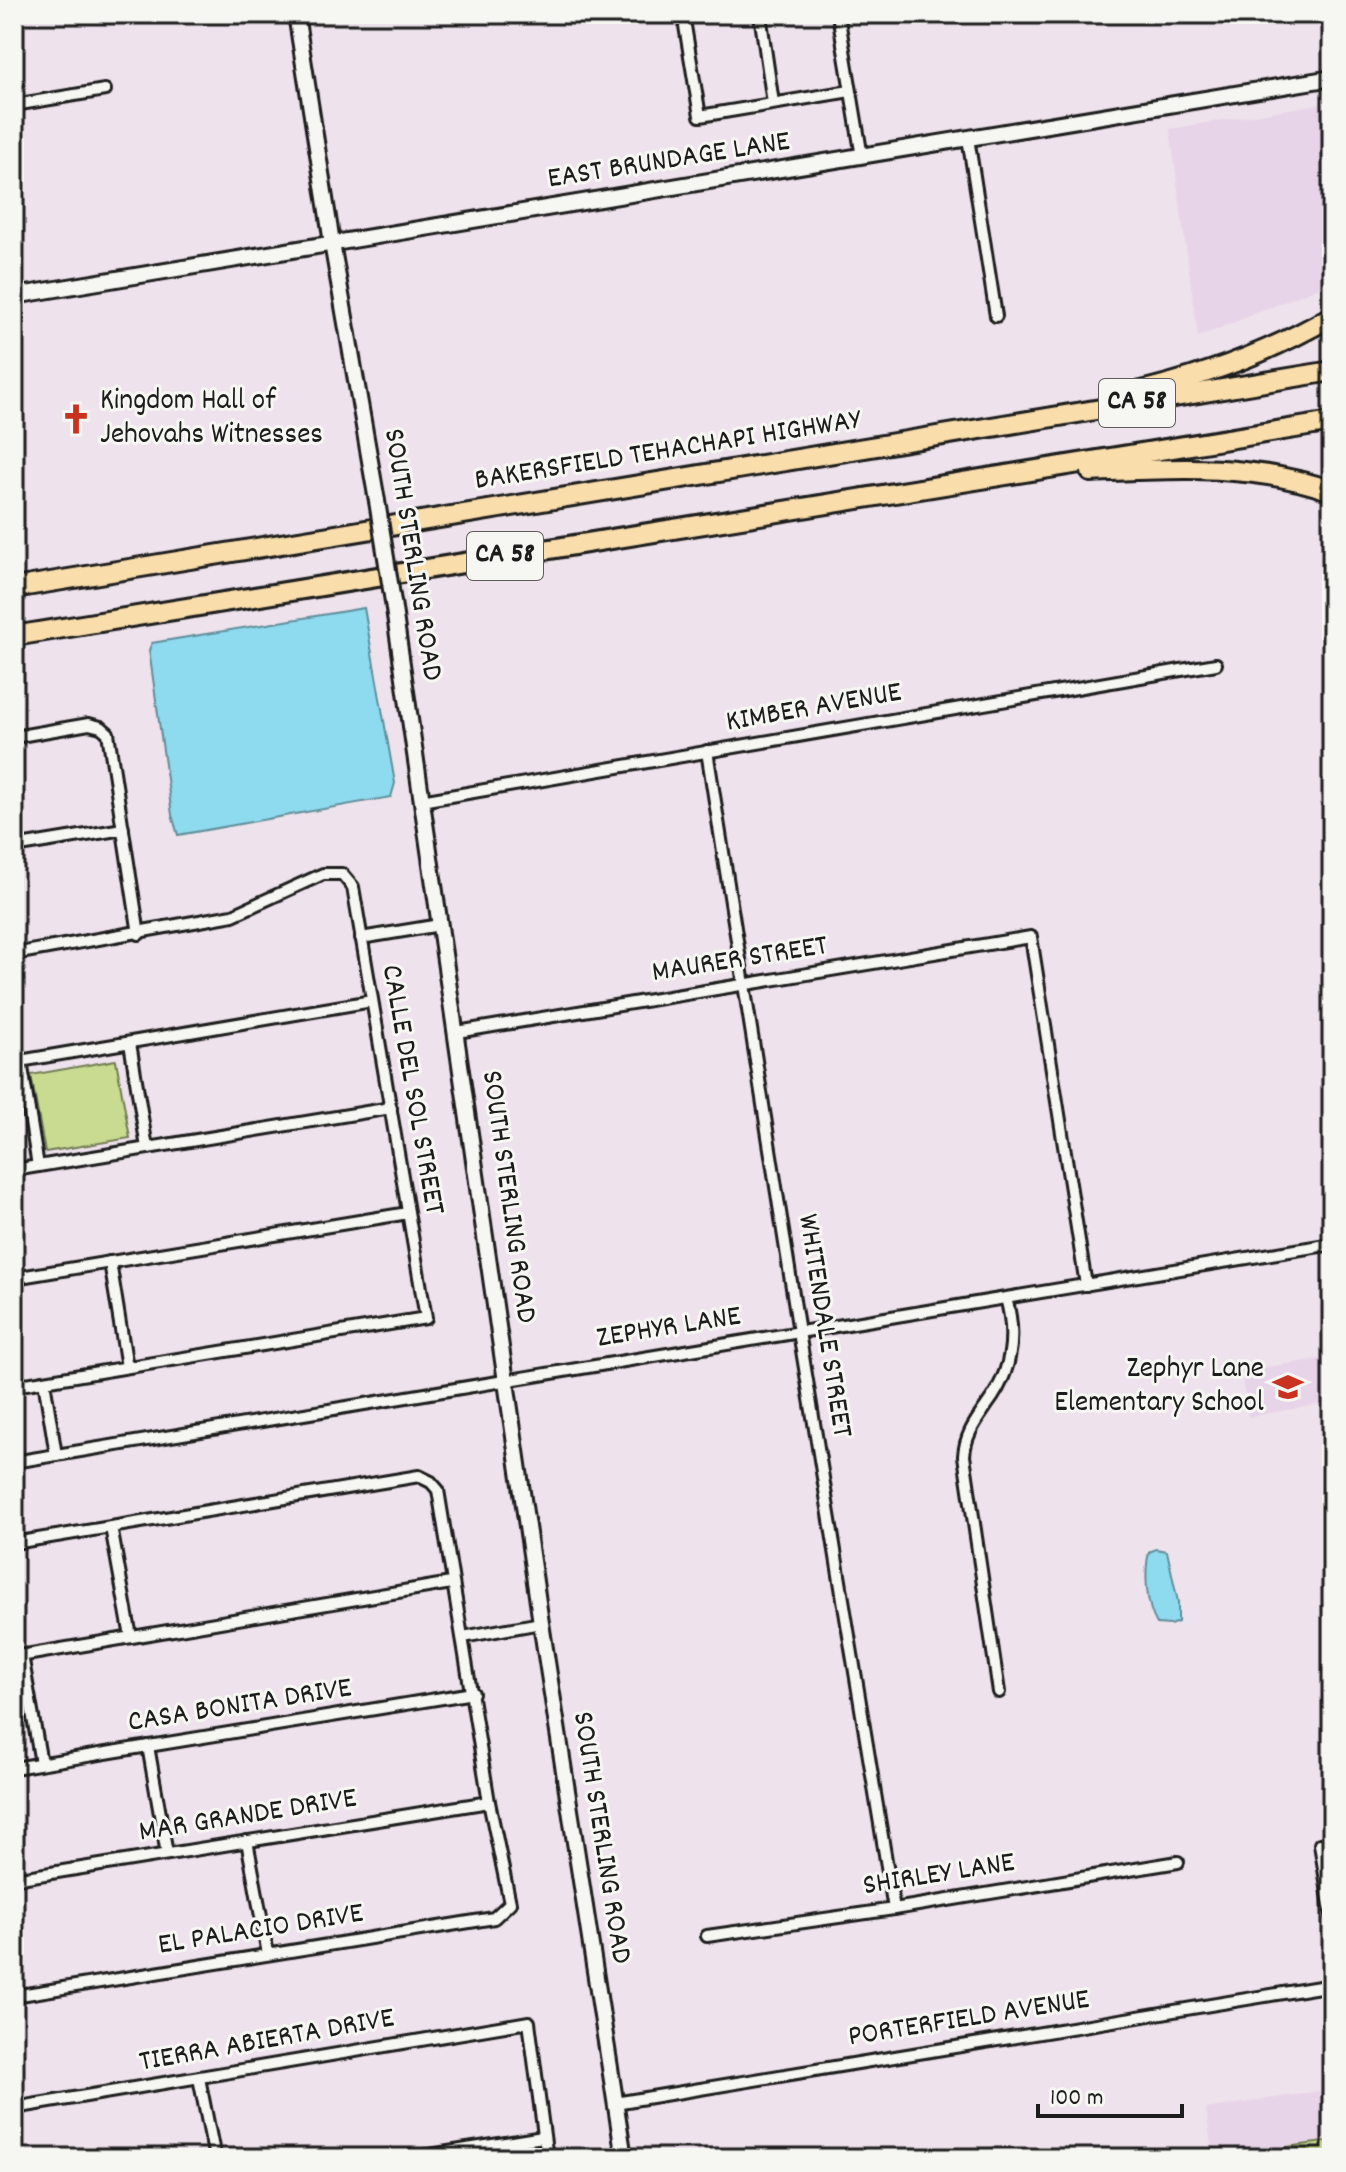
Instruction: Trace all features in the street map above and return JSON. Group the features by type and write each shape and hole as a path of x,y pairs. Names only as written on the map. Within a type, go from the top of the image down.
{"highway":[{"path":"942,436 1197,376 1266,350 1332,316"},
{"name":"BAKERSFIELD TEHACHAPI HIGHWAY","path":"14,588 1332,371"},
{"name":"CA 58","path":"14,636 1332,422"},
{"path":"996,478 1204,468 1265,473 1332,491"}],"street":[{"name":"SOUTH STERLING ROAD","path":"296,14 393,602 541,1623 624,2158"},
{"path":"683,14 700,116 850,91"},
{"path":"760,14 773,103"},
{"path":"838,14 862,157"},
{"name":"EAST BRUNDAGE LANE","path":"14,296 1332,78"},
{"path":"14,105 105,90"},
{"path":"968,138 996,316"},
{"name":"KIMBER AVENUE","path":"421,801 1216,664"},
{"path":"14,737 89,724 101,727 108,733 139,934 14,954"},
{"name":"WHITENDALE STREET","path":"707,751 894,1909"},
{"path":"14,847 123,829"},
{"name":"CALLE DEL SOL STREET","path":"127,1367 426,1318 353,887 342,874 323,874 233,915 139,934"},
{"path":"361,938 440,925"},
{"name":"MAURER STREET","path":"457,1032 1031,937 1086,1285"},
{"path":"38,1166 17,1062 372,1001"},
{"path":"130,1043 147,1148"},
{"path":"14,1170 391,1108"},
{"path":"14,1278 408,1213"},
{"name":"ZEPHYR LANE","path":"14,1462 1332,1244"},
{"path":"14,1386 127,1367 110,1262"},
{"path":"999,1692 964,1456 968,1436 998,1389 1010,1360 1012,1328 1006,1298"},
{"path":"44,1381 56,1455"},
{"path":"14,1543 419,1476 431,1482 438,1490 489,1802"},
{"path":"111,1527 131,1637"},
{"path":"41,1763 18,1656 451,1583"},
{"path":"463,1637 541,1623"},
{"name":"CASA BONITA DRIVE","path":"14,1768 473,1693"},
{"path":"148,1746 167,1854"},
{"name":"MAR GRANDE DRIVE","path":"14,1879 489,1802"},
{"name":"EL PALACIO DRIVE","path":"14,1996 494,1918 510,1903 489,1802"},
{"path":"247,1841 268,1954"},
{"path":"1320,1844 1332,1918"},
{"name":"SHIRLEY LANE","path":"707,1936 1178,1862"},
{"name":"PORTERFIELD AVENUE","path":"615,2103 1332,1985"},
{"name":"TIERRA ABIERTA DRIVE","path":"14,2108 529,2022 543,2137"},
{"path":"199,2078 215,2158"},
{"path":"410,2158 543,2137 547,2158"}],"shaded area":[{"path":"1332,102 1332,282 1198,337 1170,129"},
{"name":"Zephyr Lane Elementary School","path":"1332,1357 1332,1402 1248,1417 1241,1371"},
{"path":"1332,2089 1332,2158 1213,2158 1206,2109"}],"green space":[{"path":"116,1060 130,1138 45,1152 31,1075"},
{"path":"1332,2141 1332,2158 1278,2158 1277,2153 1287,2147"}],"water":[{"path":"364,608 395,783 391,797 178,835 172,815 149,650 152,643"},
{"path":"1156,1549 1167,1551 1178,1602 1178,1622 1170,1625 1157,1624 1148,1599 1147,1560 1149,1552"}],"place":[{"name":"Kingdom Hall of Jehovahs Witnesses","path":"76,419"},
{"name":"Zephyr Lane Elementary School","path":"1288,1387"}]}
